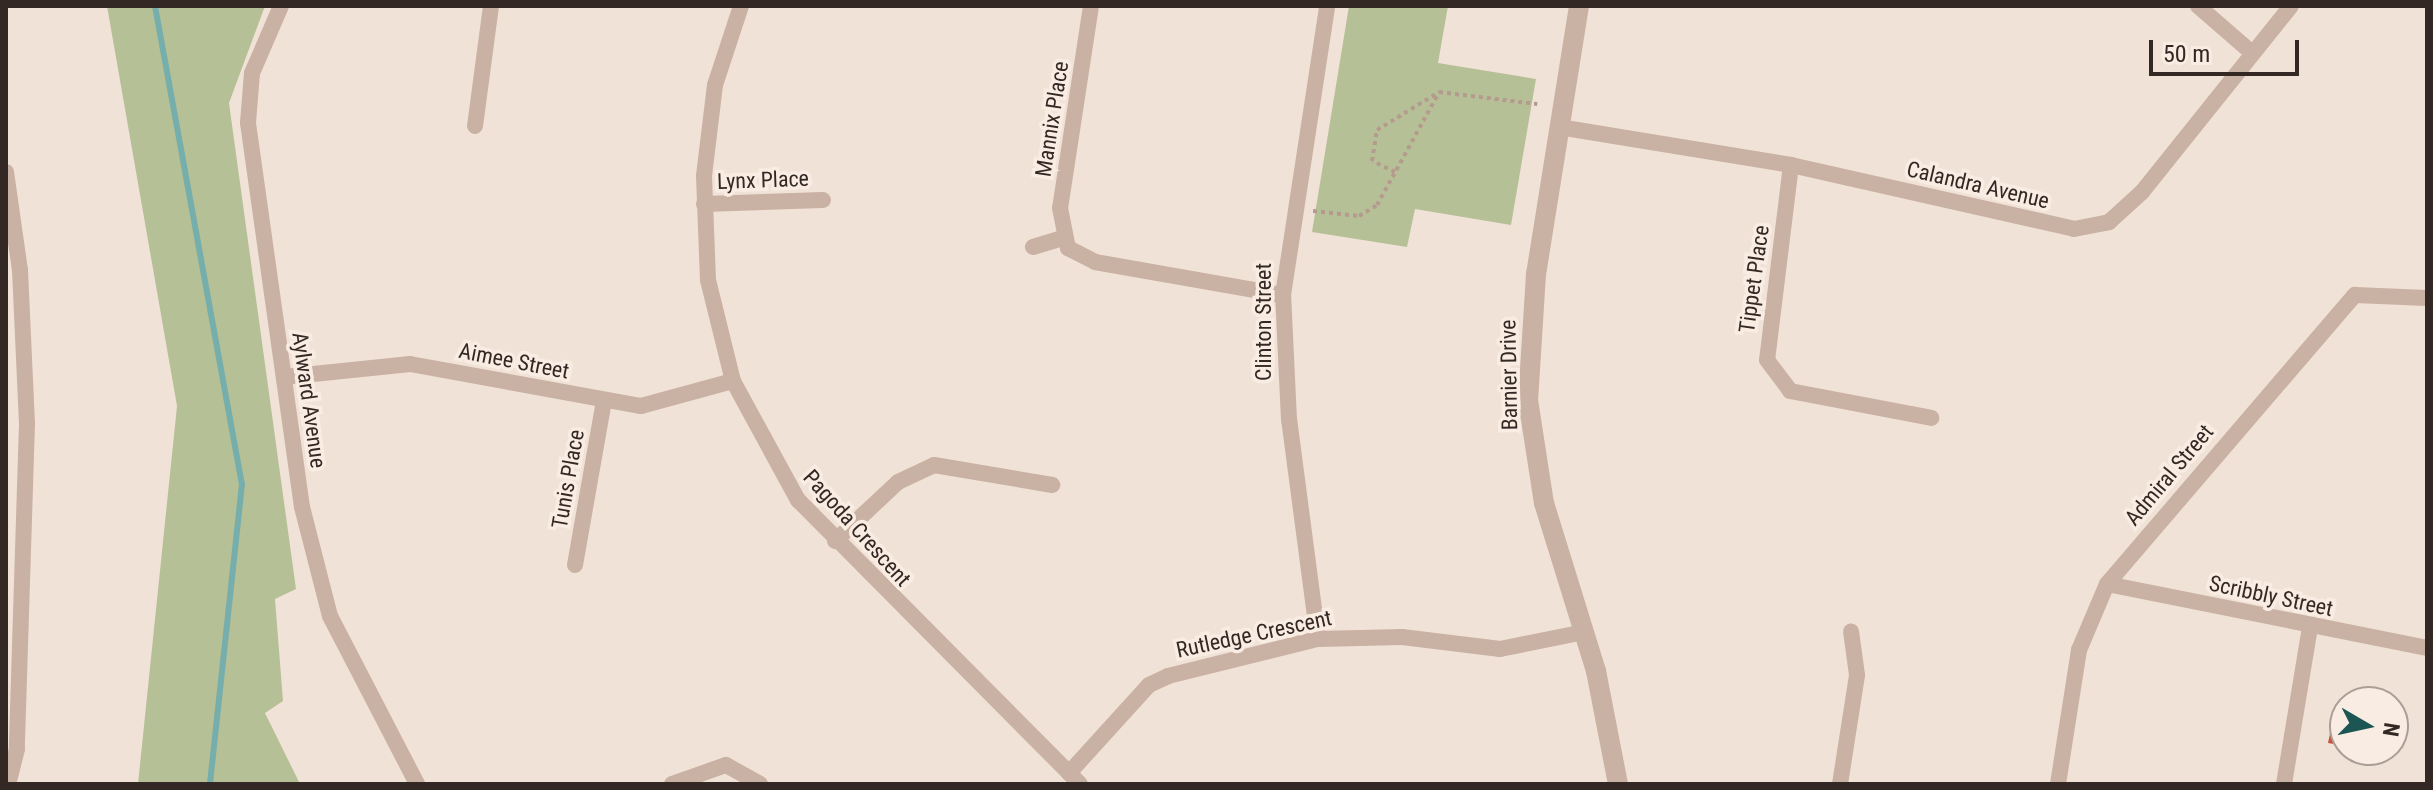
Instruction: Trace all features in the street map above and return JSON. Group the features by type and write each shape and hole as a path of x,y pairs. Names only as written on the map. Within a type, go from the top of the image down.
{"street":[{"name":"Aylward Avenue","path":"281,6 260,45 248,123 284,377 319,581 417,784"},
{"path":"475,126 491,6"},
{"name":"Pagoda Crescent","path":"741,6 715,85 704,204 708,280 733,381 765,450 835,541 1074,779"},
{"name":"Mannix Place","path":"1062,238 1091,6"},
{"name":"Clinton Street","path":"1318,639 1289,420 1283,295 1327,6"},
{"name":"Barnier Drive","path":"1579,6 1532,308 1528,400 1544,503 1584,632 1618,784"},
{"path":"2198,6 2250,51"},
{"name":"Calandra Avenue","path":"1559,127 1791,165 2074,229 2109,222 2142,192 2250,51 2291,6"},
{"name":"Tippet Place","path":"1791,165 1767,360 1790,391 1931,418"},
{"path":"6,172 20,270 27,423 17,749 8,784"},
{"name":"Lynx Place","path":"704,204 823,200"},
{"path":"1033,247 1062,238 1095,262 1283,295"},
{"name":"Admiral Street","path":"2058,784 2079,650 2107,584 2355,295 2427,298"},
{"name":"Aimee Street","path":"284,377 410,364 604,401 664,404 733,381"},
{"name":"Tunis Place","path":"575,565 604,401"},
{"path":"835,541 898,482 934,465 1052,485"},
{"name":"Scribbly Street","path":"2107,584 2427,648"},
{"path":"2284,784 2310,627"},
{"path":"1840,784 1857,675 1851,631"},
{"name":"Rutledge Crescent","path":"1074,779 1149,685 1318,639 1402,637 1500,649 1584,632"},
{"path":"672,784 726,765 760,784"}],"path":[{"path":"1395,172 1372,161 1377,130 1439,92 1537,104"},
{"path":"1313,211 1368,213 1395,172 1439,92"}],"green space":[{"path":"107,6 265,6 229,103 296,589 275,599 283,701 265,713 300,784 138,784 177,406"},
{"path":"1349,6 1448,6 1438,63 1536,79 1511,225 1415,209 1407,247 1312,232"}],"waterway":[{"path":"155,6 242,484 210,784"}]}
